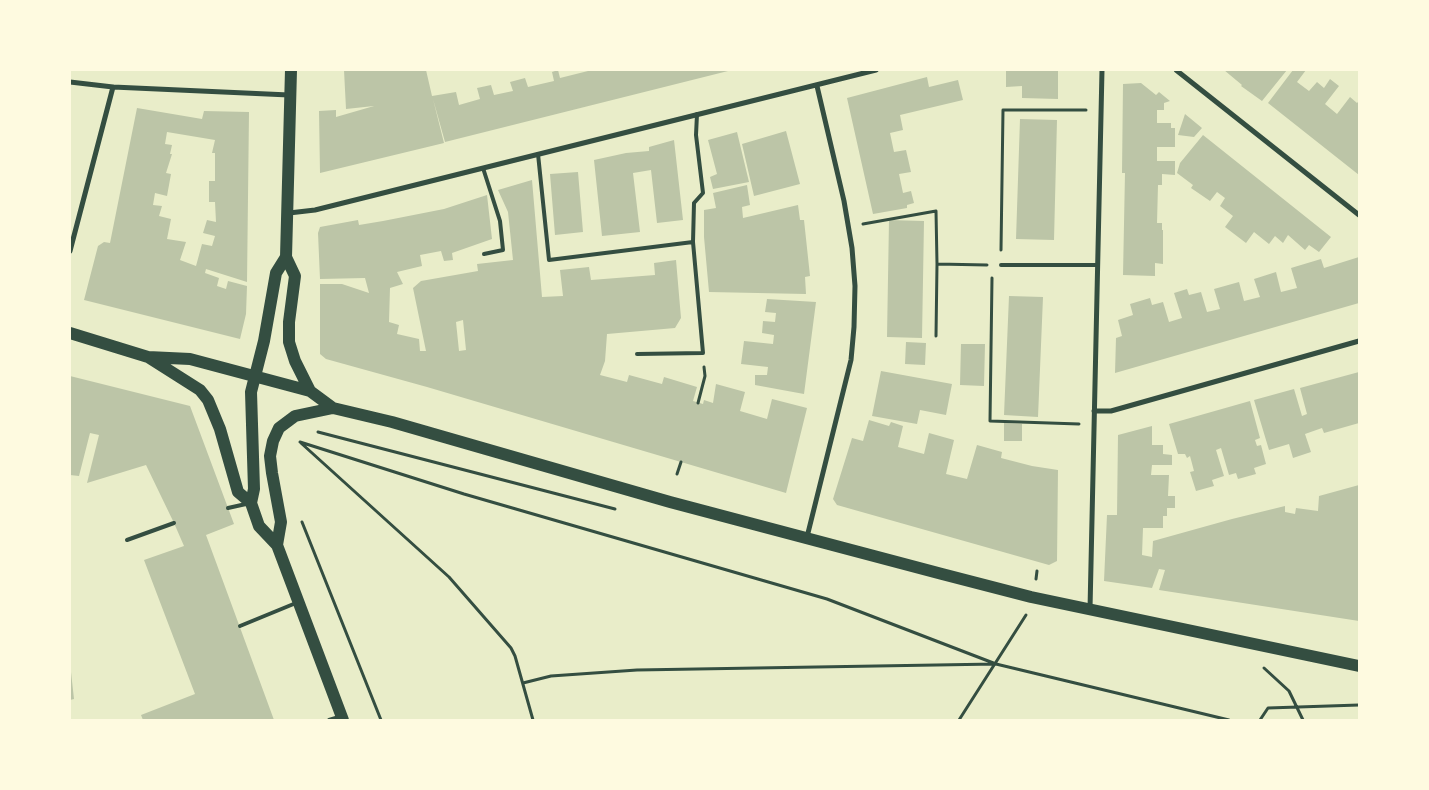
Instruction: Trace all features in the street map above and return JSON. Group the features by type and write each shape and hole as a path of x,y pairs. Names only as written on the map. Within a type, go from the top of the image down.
{"main road":[{"path":"291,70 286,257 295,276 289,322 289,342 295,361 310,391"},
{"path":"286,257 276,273 264,341 251,392 254,489 251,503 258,526 277,545 342,718"},
{"path":"70,333 148,357 195,386 208,400 220,428 238,492 251,503"},
{"path":"148,357 190,358 310,391 333,408 402,425 670,502 807,537 951,577 1090,609 1359,666"},
{"path":"277,545 281,522 270,456 273,442 279,428 295,416 333,408"}],"street":[{"path":"286,213 315,210 876,70"},
{"path":"1090,609 1102,70"},
{"path":"1176,70 1359,215"},
{"path":"70,82 113,87 290,95"},
{"path":"807,537 851,360 855,286 852,248 844,201 817,86"},
{"path":"70,251 113,87"},
{"path":"1094,411 1111,411 1359,341"}],"lane":[{"path":"637,354 703,353 693,242 694,203 703,193 696,135 697,114"},
{"path":"538,154 549,260 693,242"},
{"path":"483,168 500,221 503,250 484,254"},
{"path":"1001,265 1097,265"},
{"path":"228,508 251,503"},
{"path":"127,540 174,523"},
{"path":"240,626 298,602"},
{"path":"329,720 342,718"}],"path":[{"path":"937,264 1001,265 1003,110 1066,110"},
{"path":"873,222 936,211 936,336"},
{"path":"992,265 990,421 1059,423"},
{"path":"698,403 705,376 703,353"},
{"path":"312,431 485,475"},
{"path":"533,720 511,648 449,577 300,442 464,494 828,599 996,664 1229,720"},
{"path":"678,474 680,462"},
{"path":"300,518 381,720"},
{"path":"959,720 1027,613"},
{"path":"523,683 551,676 636,670 996,664"},
{"path":"1264,668 1289,691 1303,720"},
{"path":"1260,720 1268,708 1359,705"}],"building":[{"path":"344,70 426,70 432,96 456,92 459,105 480,99 477,88 491,85 494,95 513,91 510,82 525,78 528,87 554,81 552,72 558,70 560,78 592,70 728,71 445,142 433,99 444,143 320,173 319,111 336,110 336,117 374,106 346,109"},
{"path":"1006,70 1058,70 1058,99 1022,98 1022,86 1006,87"},
{"path":"1224,70 1287,70 1262,101 1241,86"},
{"path":"1293,70 1306,70 1297,82 1309,91 1317,82 1324,88 1330,79 1339,86 1325,104 1337,114 1350,97 1357,103 1359,101 1359,175 1268,103"},
{"path":"927,77 929,87 958,80 963,100 900,115 903,130 890,133 894,152 906,150 911,172 899,174 903,193 911,191 914,203 907,205 907,208 873,214 847,98"},
{"path":"1141,83 1156,95 1159,92 1170,101 1164,103 1164,110 1157,110 1157,123 1171,123 1171,128 1175,128 1175,147 1157,147 1157,161 1175,161 1175,175 1162,174 1162,185 1158,185 1157,223 1162,223 1163,264 1155,263 1155,276 1123,275 1125,173 1122,173 1123,84"},
{"path":"137,108 202,119 204,111 249,112 247,282 206,269 205,273 219,278 217,286 226,289 228,281 247,286 246,314 240,339 84,300 98,246 104,242 110,243","holes":["167,132 215,140 212,153 215,153 215,181 209,181 209,202 215,202 216,222 207,220 203,233 215,236 212,246 202,244 196,266 180,260 186,242 167,239 171,219 159,216 162,206 153,205 155,193 167,196 171,174 166,173 172,154 170,154 172,145 165,144"]},
{"path":"1185,114 1202,128 1194,137 1178,135"},
{"path":"1020,119 1057,120 1054,240 1016,239"},
{"path":"786,131 800,184 754,196 742,144"},
{"path":"737,132 749,182 713,189 710,177 717,174 708,140"},
{"path":"1203,135 1331,237 1319,252 1309,245 1305,250 1288,235 1283,243 1275,236 1269,244 1254,232 1246,243 1225,227 1233,216 1220,206 1225,198 1217,192 1210,201 1191,188 1193,185 1177,173 1180,163"},
{"path":"674,140 683,220 657,223 651,170 633,173 640,232 602,236 594,160 626,153 649,151 649,147"},
{"path":"578,172 583,232 555,235 550,174"},
{"path":"532,180 542,297 563,296 560,270 589,267 591,280 655,275 654,263 676,260 681,318 675,328 607,334 605,361 600,375 627,382 629,375 662,384 664,377 697,387 693,401 703,404 704,400 713,403 716,384 745,392 740,411 767,419 772,399 807,408 786,493 326,359 320,354 320,284 342,284 369,293 365,278 320,279 318,233 320,227 358,220 359,225 383,221 444,209 487,195 492,239 452,253 453,260 444,261 441,251 420,255 422,266 397,272 403,284 390,288 389,322 399,325 397,334 419,339 420,351 426,351 413,288 421,281 478,271 477,264 513,260 508,212 498,190","holes":["463,320 466,350 459,351 456,322"]},
{"path":"747,185 750,205 742,207 743,218 798,205 800,220 804,220 810,276 805,277 806,294 709,292 704,237 704,210 716,208 713,193"},
{"path":"889,220 924,221 922,338 887,337"},
{"path":"1359,257 1359,303 1115,373 1116,338 1122,336 1118,320 1133,315 1130,304 1150,298 1152,305 1163,302 1169,322 1182,318 1174,293 1187,289 1189,295 1201,292 1207,312 1220,309 1214,289 1239,282 1244,301 1260,297 1254,279 1276,272 1281,292 1297,288 1291,268 1321,259 1324,268"},
{"path":"1009,296 1043,297 1038,417 1004,415"},
{"path":"767,299 816,302 804,394 755,385 755,375 767,375 768,367 741,364 744,341 773,344 774,335 762,333 763,321 775,322 776,313 765,312"},
{"path":"906,342 926,343 925,365 905,364"},
{"path":"961,344 985,344 984,386 960,385"},
{"path":"881,371 952,384 946,415 920,410 917,424 872,416"},
{"path":"1359,372 1359,423 1324,433 1322,428 1305,434 1311,452 1293,458 1289,444 1269,450 1254,400 1294,389 1302,416 1307,414 1300,388"},
{"path":"70,376 190,406 234,524 206,535 274,720 143,720 141,715 195,694 144,560 184,546 146,465 87,483 99,435 90,433 79,476 70,475"},
{"path":"1250,401 1260,438 1255,440 1257,446 1261,445 1266,464 1254,468 1256,474 1238,479 1236,473 1229,475 1221,448 1216,450 1224,476 1212,480 1214,486 1196,491 1190,472 1194,471 1190,456 1187,458 1185,454 1178,454 1169,424"},
{"path":"869,420 889,426 891,422 903,426 898,447 924,454 929,433 954,440 946,474 967,479 977,445 1002,452 1001,458 1058,470 1057,561 1049,565 837,505 833,499 852,438 863,441"},
{"path":"1004,423 1022,424 1022,441 1004,441"},
{"path":"1152,426 1152,445 1163,445 1163,454 1172,455 1172,465 1152,465 1151,475 1169,475 1168,496 1175,496 1175,508 1167,508 1167,516 1163,516 1163,528 1143,528 1142,555 1152,557 1153,541 1232,519 1285,506 1285,512 1295,514 1296,508 1318,511 1319,496 1359,485 1359,621 1159,590 1165,570 1159,569 1152,588 1104,581 1107,515 1117,515 1118,435"},
{"path":"70,672 74,699 70,700"}]}
